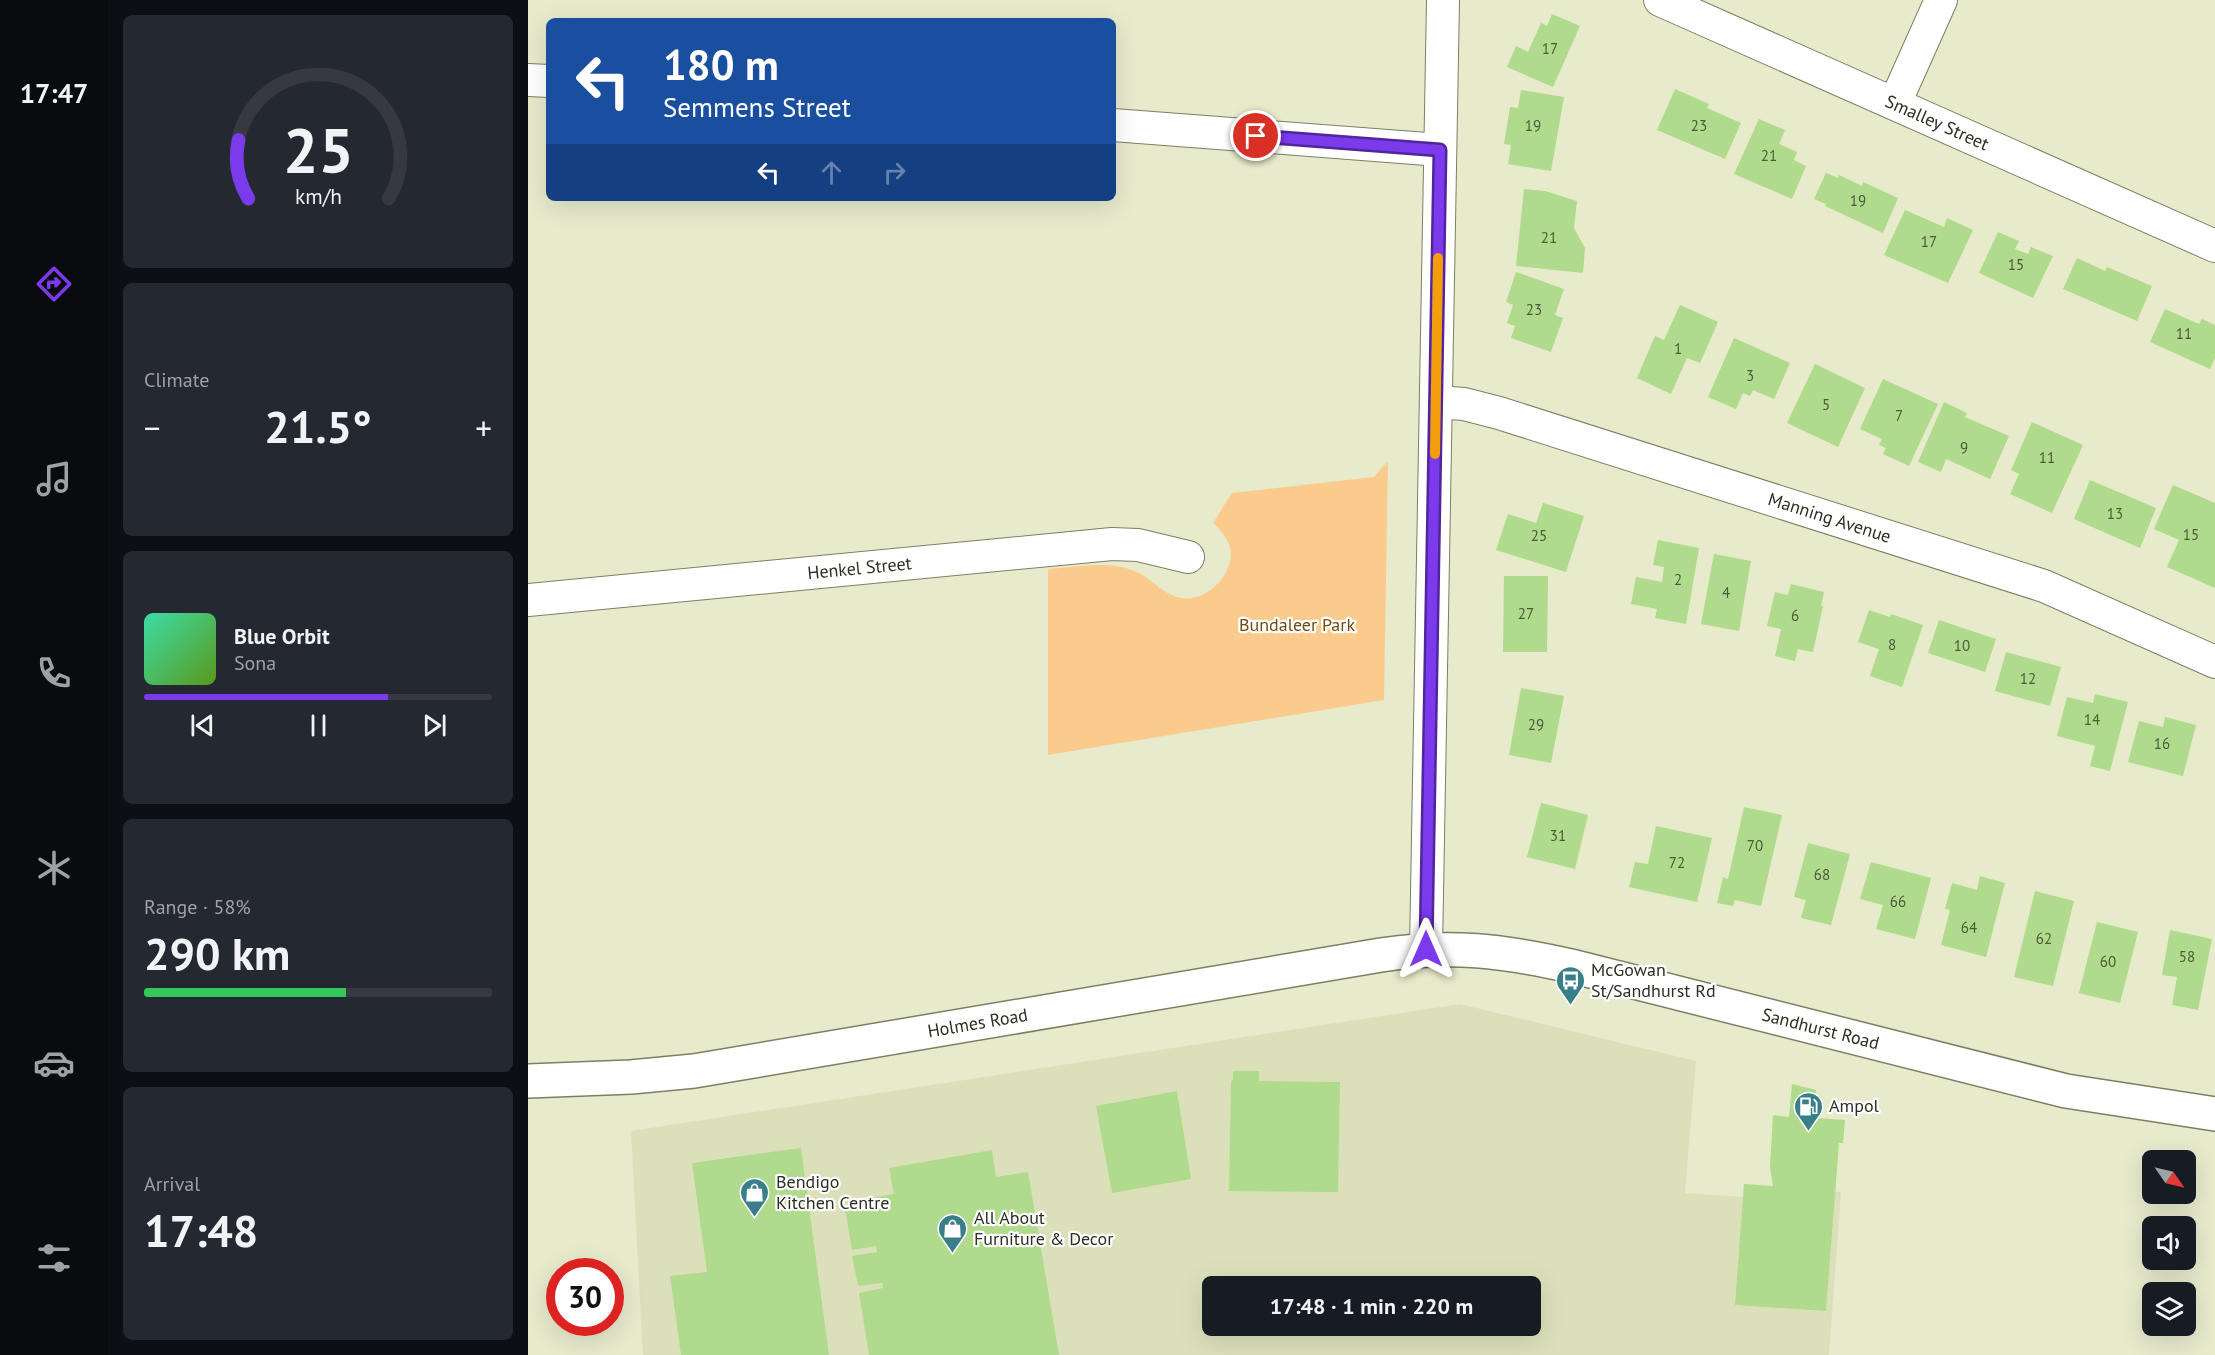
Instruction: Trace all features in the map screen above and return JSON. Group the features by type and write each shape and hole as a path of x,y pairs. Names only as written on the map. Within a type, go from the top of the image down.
{"main road":[{"name":"Holmes Road","path":"528,1080 631,1077 724,1067 1426,949"},
{"name":"Sandhurst Road","path":"1426,949 1466,949 1533,958 2066,1091 2215,1114"}],"street":[{"path":"1426,949 1443,0"},
{"name":"Smalley Street","path":"1660,0 2215,246"},
{"path":"1895,103 1941,0"},
{"path":"528,80 546,81"},
{"path":"1116,125 1440,150"},
{"name":"Manning Avenue","path":"1436,402 1464,404 1499,412 2044,586 2215,662"},
{"name":"Henkel Street","path":"528,600 1112,544 1138,545 1188,557"}],"shaded area":[{"path":"1460,1004 1696,1061 1685,1193 1743,1197 1744,1184 1841,1192 1829,1355 643,1355 631,1131"}],"green space":[{"name":"Bundaleer Park","path":"1388,461 1384,700 1048,755 1048,569 1094,565 1117,566 1139,573 1176,597 1199,596 1208,592 1222,579 1230,563 1229,545 1213,523 1232,493 1374,477"}],"building":[{"path":"1552,14 1580,26 1553,87 1507,67 1516,46 1528,52 1541,23 1547,26"},
{"path":"1675,89 1709,104 1707,108 1741,123 1725,159 1657,130"},
{"path":"1521,90 1564,97 1551,171 1508,164 1511,145 1504,144 1510,107 1518,108"},
{"path":"1759,119 1785,130 1779,144 1797,152 1794,160 1806,166 1792,199 1734,174"},
{"path":"1826,173 1838,178 1839,175 1862,186 1863,182 1898,198 1883,233 1814,199"},
{"path":"1524,189 1545,191 1577,201 1574,228 1585,248 1583,273 1516,266"},
{"path":"1905,210 1944,227 1947,218 1973,230 1948,283 1884,255"},
{"path":"1998,232 2019,241 2015,249 2028,254 2031,247 2053,256 2033,298 1979,273"},
{"path":"2077,258 2105,271 2107,267 2152,286 2137,321 2063,289"},
{"path":"1516,272 1564,289 1555,315 1563,318 1551,352 1511,338 1515,326 1507,323 1513,305 1506,302"},
{"path":"1680,305 1718,322 1700,363 1687,358 1671,394 1637,378 1655,336 1664,340"},
{"path":"2165,309 2199,324 2202,319 2215,325 2215,358 2210,369 2150,342"},
{"path":"1734,338 1790,363 1774,399 1753,390 1750,396 1743,393 1736,409 1708,397"},
{"path":"1815,364 1865,388 1838,447 1787,423"},
{"path":"1883,379 1938,404 1909,466 1883,454 1886,448 1879,445 1882,439 1860,429"},
{"path":"1944,402 1967,413 1965,417 2009,436 1990,479 1946,459 1941,472 1918,462"},
{"path":"2032,422 2083,445 2052,513 2010,494 2019,474 2011,470"},
{"path":"2090,480 2156,508 2140,548 2074,519"},
{"path":"2173,485 2215,503 2215,588 2167,567 2179,540 2154,529"},
{"path":"1543,503 1584,516 1566,572 1496,550 1508,514 1536,523"},
{"path":"1658,540 1699,548 1686,624 1655,618 1657,609 1631,604 1636,577 1662,582 1664,567 1653,565"},
{"path":"1714,554 1751,561 1739,631 1701,624"},
{"path":"1504,576 1548,576 1547,652 1503,652"},
{"path":"1791,584 1824,592 1813,652 1798,649 1795,661 1775,656 1781,629 1767,626 1775,592 1788,595"},
{"path":"1869,610 1890,617 1891,614 1923,625 1902,687 1870,676 1879,649 1858,642"},
{"path":"1939,620 1996,639 1985,672 1928,653"},
{"path":"2006,652 2061,667 2050,706 1995,691"},
{"path":"1521,688 1564,696 1551,763 1509,755"},
{"path":"2095,694 2128,702 2110,771 2090,766 2095,746 2057,736 2067,697 2093,703"},
{"path":"2165,717 2196,725 2183,776 2128,762 2139,721 2163,727"},
{"path":"1541,803 1588,815 1575,869 1527,857"},
{"path":"1744,807 1782,815 1761,906 1735,900 1733,906 1717,903 1723,877 1728,879"},
{"path":"1656,826 1712,838 1697,902 1629,887 1635,862 1648,864"},
{"path":"1808,843 1850,854 1831,925 1801,918 1806,900 1794,897"},
{"path":"1871,862 1931,878 1915,939 1876,929 1883,905 1860,899"},
{"path":"1980,876 2005,883 1986,957 1941,945 1950,910 1945,909 1952,883 1977,890"},
{"path":"2035,891 2074,901 2053,986 2014,977"},
{"path":"2097,922 2138,932 2120,1003 2079,993"},
{"path":"2170,930 2212,939 2198,1010 2172,1005 2177,977 2162,975"},
{"path":"1233,1071 1259,1071 1259,1081 1340,1082 1338,1192 1229,1191"},
{"path":"1792,1084 1816,1090 1815,1118 1845,1120 1843,1143 1839,1143 1826,1311 1735,1305 1744,1184 1773,1186 1770,1167 1773,1115 1789,1117"},
{"path":"1177,1091 1191,1179 1112,1193 1096,1106"},
{"name":"Bendigo Kitchen Centre","path":"801,1148 829,1355 681,1355 670,1276 707,1272 692,1163"},
{"name":"All About Furniture & Decor","path":"992,1150 996,1177 1028,1172 1059,1355 869,1355 859,1293 883,1288 882,1283 858,1286 852,1256 877,1252 876,1246 852,1250 845,1209 869,1205 868,1198 894,1194 889,1168"}],"slow traffic":[{"path":"1435,454 1438,258"}],"place":[{"name":"McGowan St/Sandhurst Rd","path":"1570,1006"},
{"name":"Ampol","path":"1808,1132"},
{"name":"Bendigo Kitchen Centre","path":"755,1218"},
{"name":"All About Furniture & Decor","path":"953,1254"}],"route":[{"path":"1256,136 1440,150 1426,949"}]}
